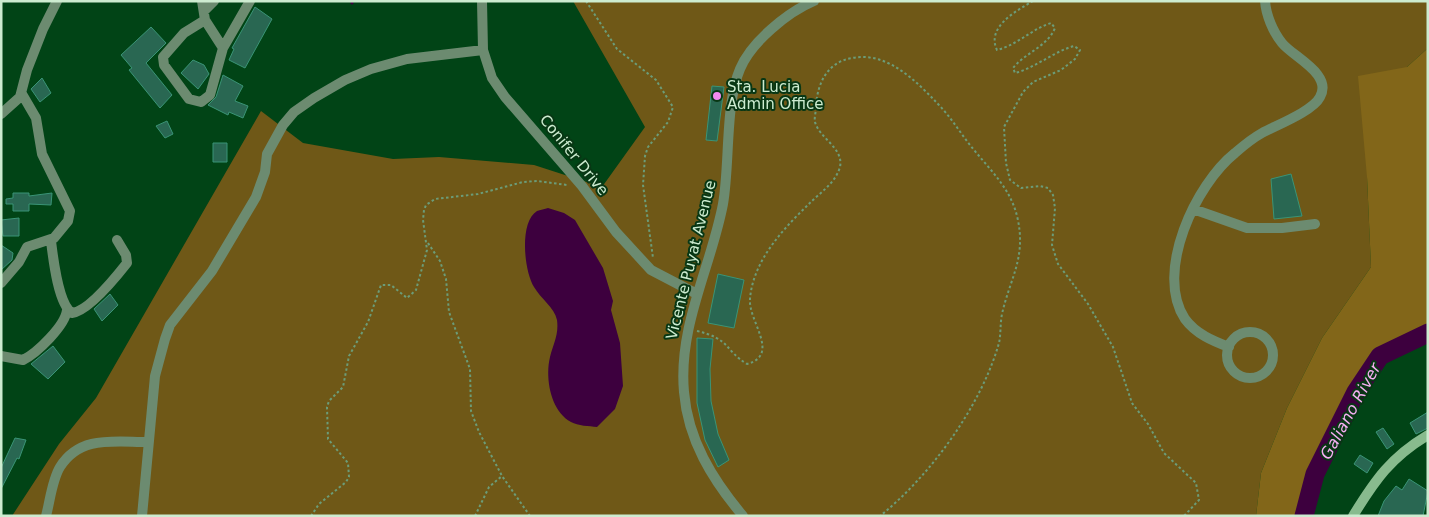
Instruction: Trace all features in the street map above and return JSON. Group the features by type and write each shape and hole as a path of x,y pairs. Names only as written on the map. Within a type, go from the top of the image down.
{"main road":[{"path":"1354,516 1380,474 1407,447 1428,435"}],"street":[{"path":"1,114 13,105 22,94 30,62 57,1"},
{"path":"214,1 163,57 164,65 188,99 201,102 210,96 223,48 250,1"},
{"name":"Conifer Drive","path":"482,1 483,50 492,78 505,97 582,186 616,232 651,270 697,294"},
{"name":"Vicente Puyat Avenue","path":"743,516 712,477 700,454 688,419 684,391 685,348 697,294 722,206 726,180 731,106 740,68 772,29 800,7 814,1"},
{"path":"1229,348 1197,332 1186,319 1175,290 1178,247 1193,209 1209,179 1233,154 1260,134 1313,105 1321,97 1322,86 1319,76 1281,42 1272,26 1265,1"},
{"path":"204,11 223,48"},
{"path":"142,516 155,376 170,325 212,271 256,197 265,172 267,154 283,124 294,112 345,80 372,69 408,59 483,50"},
{"path":"1,282 18,262 27,247 51,241 68,221 70,210 42,154 36,118 22,94"},
{"path":"1193,209 1247,228 1282,228 1315,224"},
{"path":"67,310 72,313 78,312 91,303 127,262 126,255 117,240"},
{"path":"1,356 22,360 31,355 63,323 67,310 59,286 51,241"},
{"path":"1244,333 1259,334 1270,343 1273,357 1272,364 1261,376 1246,378 1239,375 1229,363 1229,348 1238,336 1244,333"},
{"path":"46,516 59,468 75,450 96,442 148,442"}],"path":[{"path":"586,1 617,49 656,80 673,107 668,122 648,147 645,156 643,185 645,211 654,252 651,270"},
{"path":"1033,1 1004,22 994,34 993,42 997,50 1007,48 1044,25 1051,23 1055,28 1052,36 1019,60 1013,68 1015,73 1024,71 1063,49 1074,46 1080,50 1075,60 1061,70 1034,82 1023,92 1004,127 1006,163 1010,180 1021,188 1040,186 1048,188 1053,195 1055,208 1052,245 1058,264 1088,304 1113,347 1132,403 1148,424 1164,453 1196,484 1199,500 1184,516"},
{"path":"689,329 713,335 722,340 739,359 747,364 755,362 763,355 764,349 753,317 750,300 761,262 784,230 836,177 841,163 839,155 821,133 815,122 818,86 830,68 851,58 865,56 882,60 899,68 927,93 944,110 1007,190 1018,217 1021,252 1002,314 999,342 974,403 928,468 880,516"},
{"path":"311,516 319,504 346,482 349,477 348,463 328,439 326,431 329,401 343,387 349,356 368,322 381,285 391,285 407,298 416,290 427,250 423,220 426,205 435,199 478,194 530,182 582,186"},
{"path":"426,241 440,261 446,279 449,312 470,369 471,411 483,441 502,476 530,516"},
{"path":"474,516 489,487 502,476"}],"shaded area":[{"path":"573,1 1428,1 1428,48 1407,67 1367,177 1371,267 1322,338 1287,408 1261,473 1256,516 12,516 59,444 96,398 261,111 303,143 393,159 439,157 534,165 602,187 645,127"},
{"path":"1428,48 1428,333 1380,356 1356,392 1315,474 1304,516 1256,516 1261,473 1287,408 1322,338 1371,267 1367,177 1358,76 1407,67"},
{"path":"548,208 564,213 575,220 603,268 613,301 611,310 620,343 623,386 615,409 597,427 577,424 564,417 558,410 551,393 548,374 557,320 553,311 534,287 528,270 525,247 531,217 537,211"}],"building":[{"path":"255,7 272,19 245,68 229,60 234,49 232,48"},
{"path":"151,27 166,43 146,63 172,95 160,108 129,70 132,68 121,55"},
{"path":"193,60 204,65 209,74 198,89 181,73"},
{"path":"223,75 243,86 235,101 248,106 243,118 229,112 228,115 208,105 216,97"},
{"path":"42,78 51,93 40,102 31,89"},
{"path":"712,86 724,87 717,141 706,140"},
{"path":"167,121 173,134 165,138 156,126"},
{"path":"213,143 227,143 227,162 213,162"},
{"path":"1291,174 1302,216 1274,219 1271,179"},
{"path":"13,193 29,193 29,196 52,193 51,205 29,204 29,211 13,211 13,204 6,204 6,199 13,198"},
{"path":"19,218 19,236 3,236 1,220"},
{"path":"1,245 13,253 12,260 1,270"},
{"path":"718,274 744,280 734,328 708,323"},
{"path":"110,294 118,305 102,321 94,309"},
{"path":"697,338 713,339 710,369 711,401 718,434 729,460 718,467 705,440 697,403"},
{"path":"53,346 65,362 48,379 31,364"},
{"path":"1428,412 1428,428 1416,434 1410,423"},
{"path":"1383,428 1394,444 1387,449 1376,432"},
{"path":"15,438 26,440 19,459 17,458 1,489 1,468"},
{"path":"1360,455 1373,463 1367,473 1354,464"},
{"path":"1409,479 1428,491 1423,516 1378,516 1384,501 1396,486 1402,490"}],"waterway":[{"name":"Galiano River","path":"1304,516 1315,474 1356,392 1380,356 1428,333"}],"place":[{"name":"Sta. Lucia Admin Office","path":"717,96"}]}
